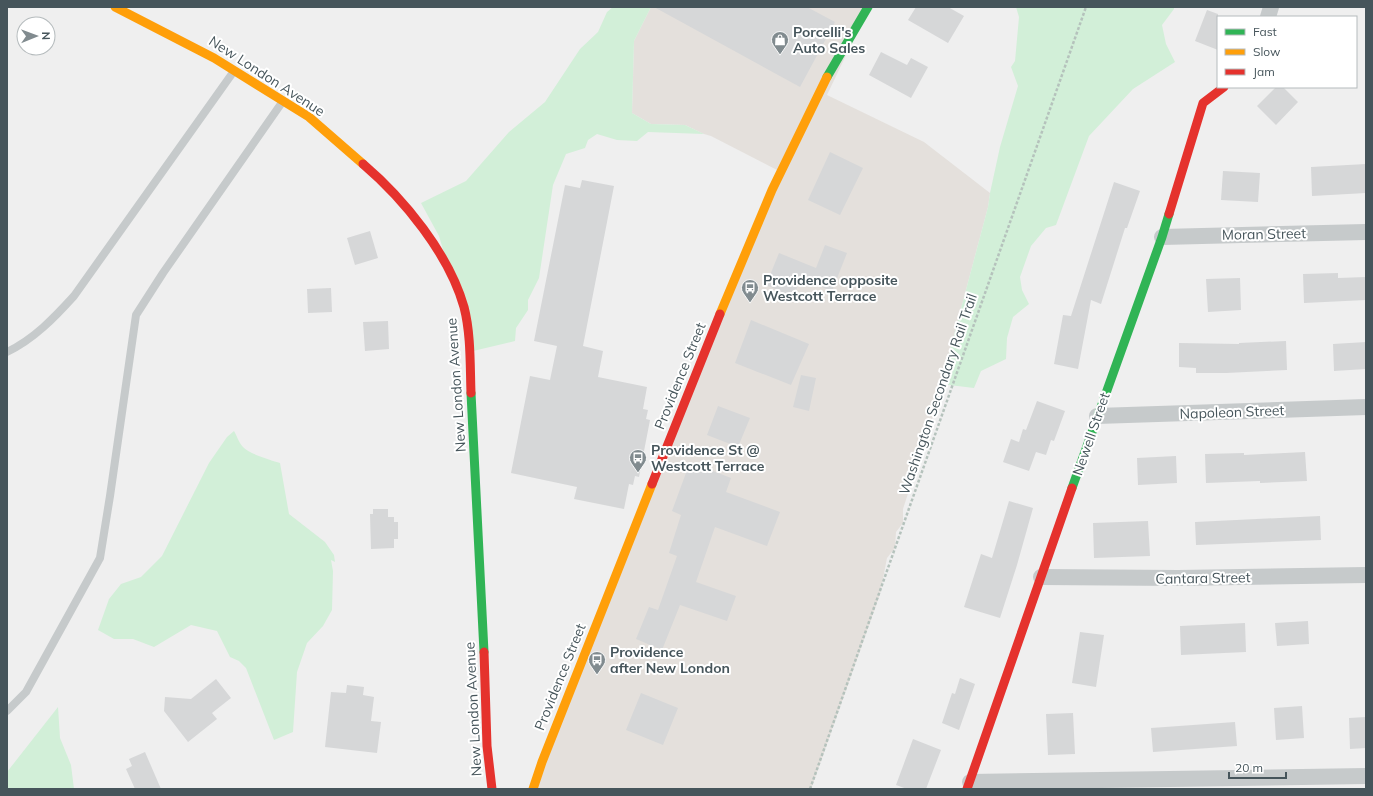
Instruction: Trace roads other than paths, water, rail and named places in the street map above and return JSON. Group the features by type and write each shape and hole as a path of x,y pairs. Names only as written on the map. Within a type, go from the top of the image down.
{"main road":[{"name":"New London Avenue","path":"115,7 175,37 235,70 309,117 381,179 401,201 431,240 454,280 464,308 469,341 487,746 492,789"},
{"name":"Providence Street","path":"533,789 539,768 708,342 768,199 832,68 868,7"},
{"name":"Newell Street","path":"968,785 1097,416 1162,237 1203,103 1223,88"}],"street":[{"name":"Moran Street","path":"1162,237 1366,232"},
{"name":"Napoleon Street","path":"1097,416 1366,407"},
{"name":"Cantara Street","path":"1041,577 1178,578 1366,575"},
{"path":"968,785 1366,776"}],"lane":[{"path":"7,352 17,347 48,324 74,296 235,70"},
{"path":"7,711 26,692 100,558 136,315 163,273 283,100"}],"place":[{"name":"Porcelli's Auto Sales","path":"780,55"},
{"name":"Providence opposite Westcott Terrace","path":"750,303"},
{"name":"Providence St @ Westcott Terrace","path":"638,473"},
{"name":"Providence after New London","path":"597,675"}]}
